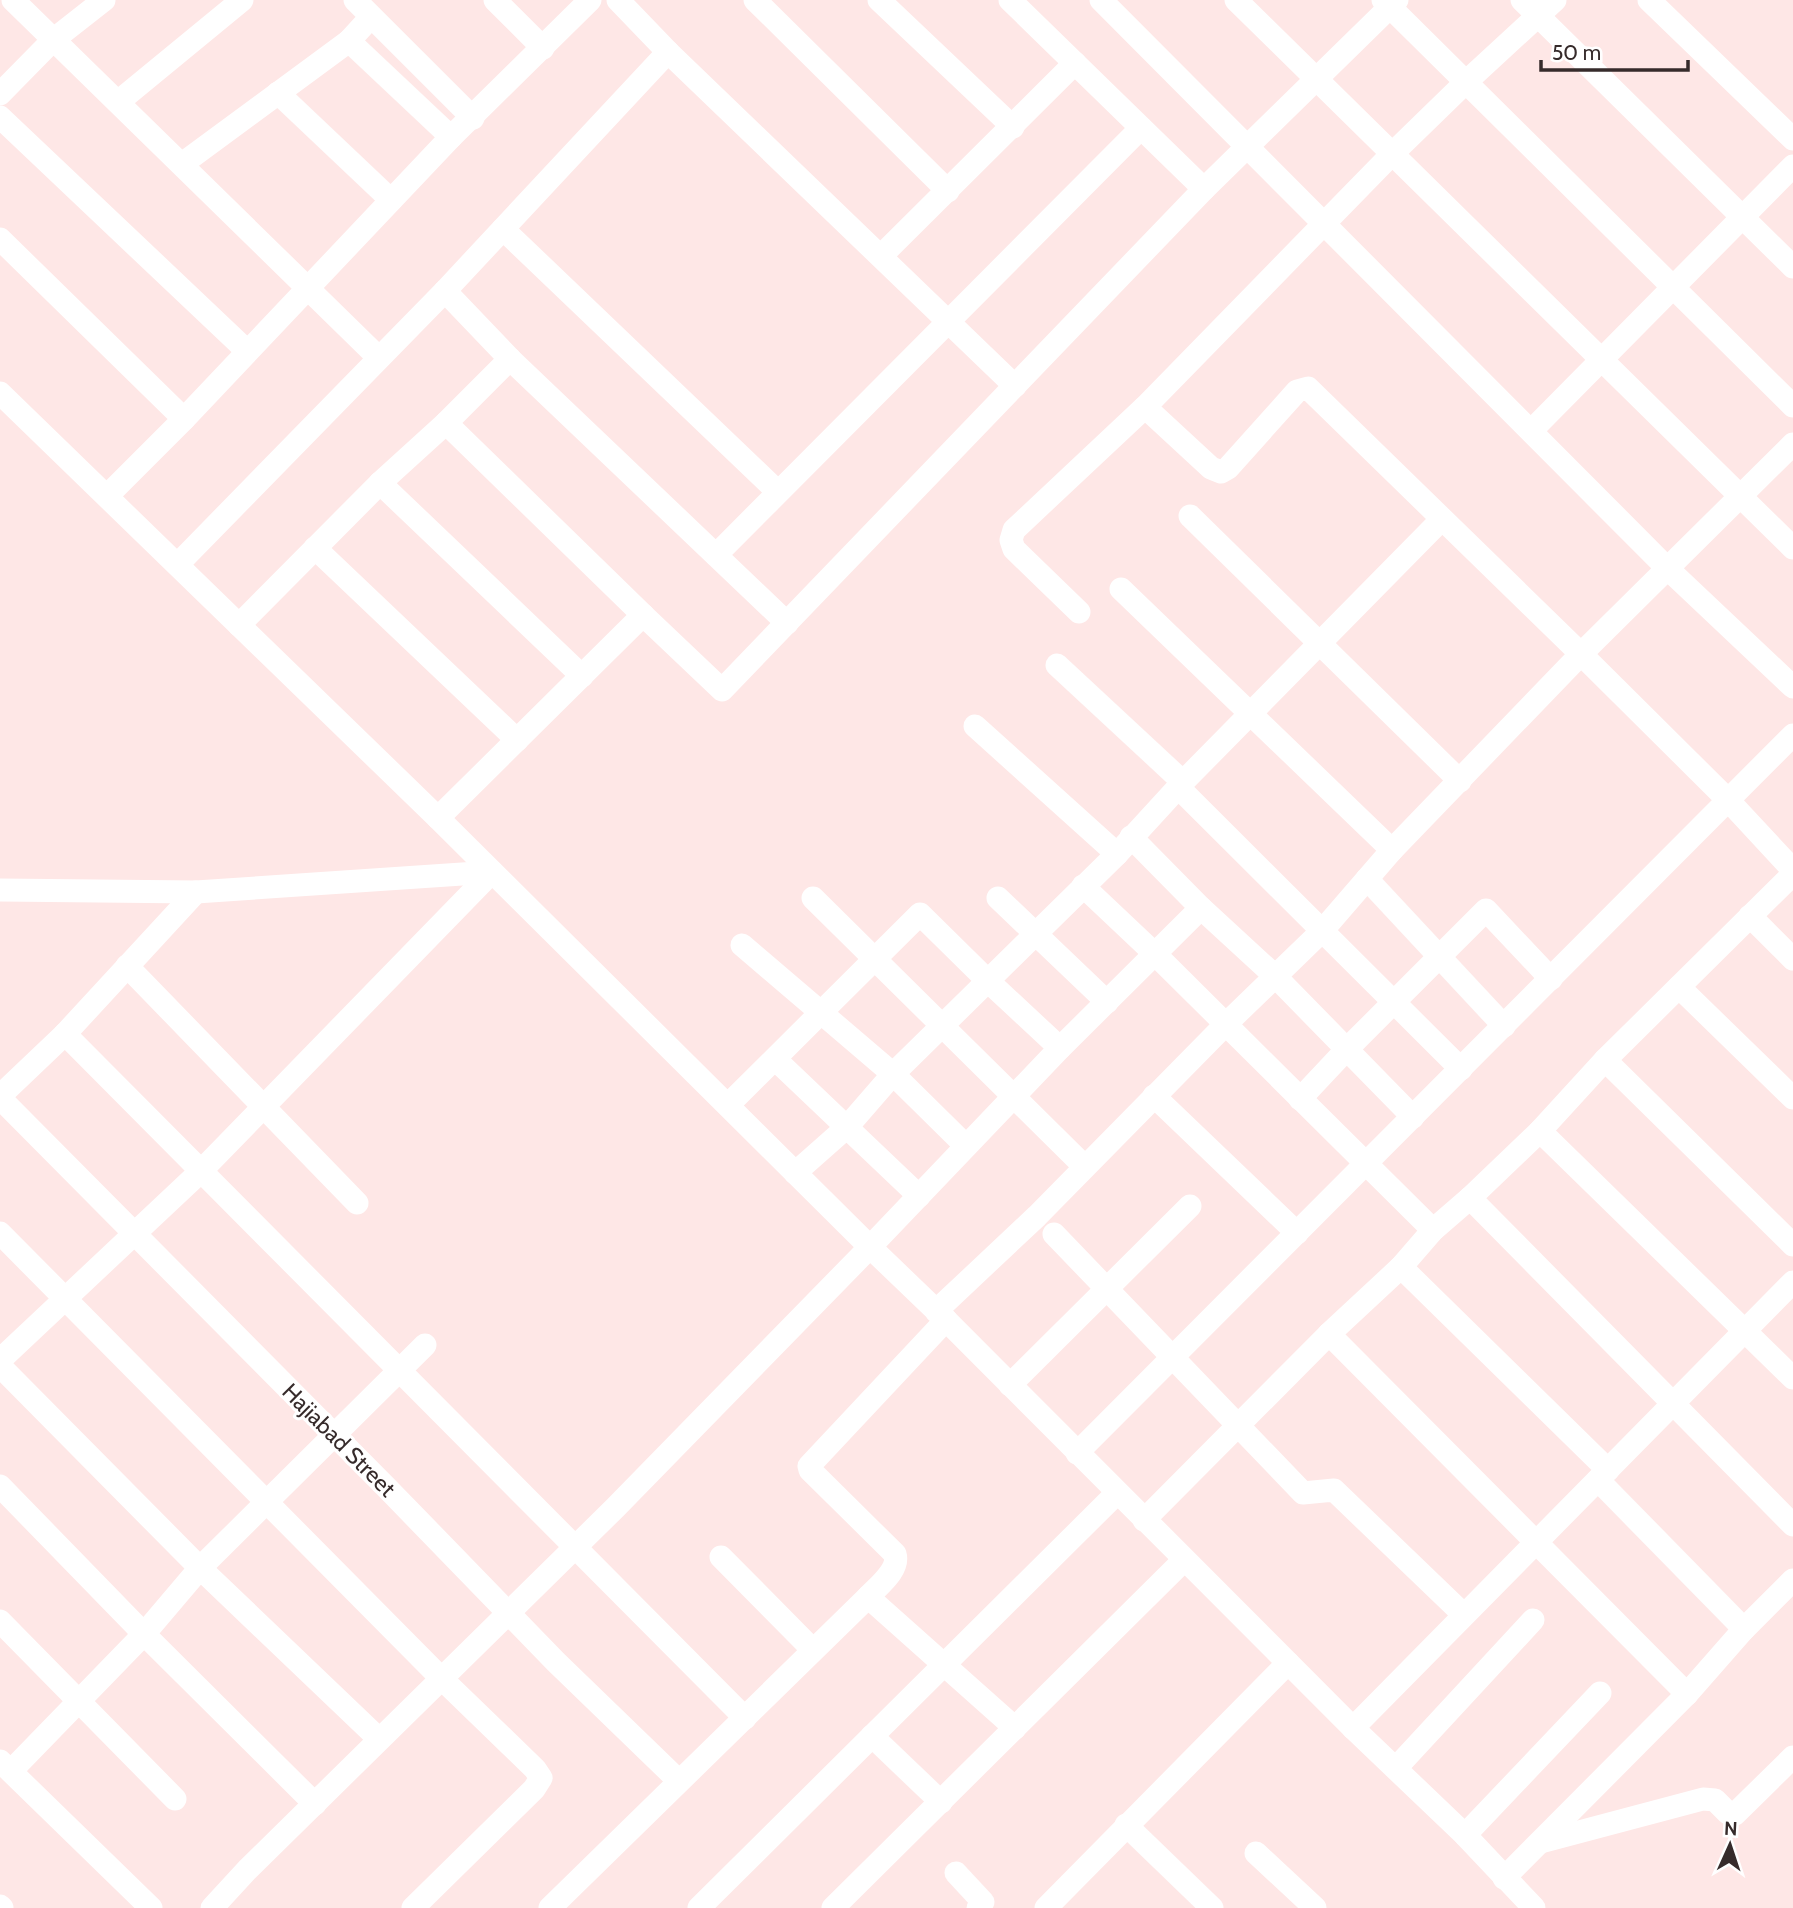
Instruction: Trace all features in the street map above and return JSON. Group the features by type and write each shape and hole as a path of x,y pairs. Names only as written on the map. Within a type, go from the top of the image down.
{"street":[{"path":"13,0 379,358"},
{"path":"0,94 53,40 104,0"},
{"path":"118,102 242,0"},
{"path":"355,0 472,118"},
{"path":"495,0 543,48"},
{"path":"107,496 184,419 451,137 590,0"},
{"path":"618,0 668,52 1016,386"},
{"path":"755,0 948,191"},
{"path":"879,0 1013,127"},
{"path":"1010,0 1204,189"},
{"path":"1101,0 1667,568 1793,687"},
{"path":"1236,0 1793,548"},
{"path":"1522,0 1547,8 1742,218 1793,267"},
{"path":"1649,0 1793,139"},
{"path":"446,423 722,690 1204,189 1317,79 1390,2 1466,82 1793,407"},
{"path":"1079,612 1014,549 1011,540 1014,530 1145,407 1392,154 1547,8"},
{"path":"183,164 349,41 371,17"},
{"path":"349,41 451,137"},
{"path":"178,564 445,291 668,52"},
{"path":"881,256 1075,63"},
{"path":"278,93 391,200"},
{"path":"0,117 247,351"},
{"path":"716,555 1141,128"},
{"path":"1531,430 1793,166"},
{"path":"502,229 778,492"},
{"path":"0,239 184,419"},
{"path":"445,291 510,359 787,623"},
{"path":"239,625 380,483 446,423 510,359"},
{"path":"1144,1520 1329,1334 1401,1267 1433,1230 1540,1132 1605,1060 1793,872 1728,800 1308,388 1297,391 1228,468 1221,472 1211,468 1145,407"},
{"path":"0,393 438,818 1353,1728 1465,1835 1534,1908"},
{"path":"550,1908 868,1597 895,1567 895,1554 810,1471 809,1466 941,1316 1084,1166 1322,931 1392,850 1581,654 1793,444"},
{"path":"380,483 582,676"},
{"path":"1190,516 1460,781"},
{"path":"795,1173 848,1127 893,1074 1036,934 1442,519"},
{"path":"315,548 517,740"},
{"path":"1121,589 1392,850"},
{"path":"438,818 643,615"},
{"path":"1057,665 1181,785 1392,1003 1461,1069"},
{"path":"975,726 1202,908 1275,976 1413,1117"},
{"path":"1077,1453 1793,735"},
{"path":"0,890 196,892 492,872"},
{"path":"0,1360 200,1172 492,872"},
{"path":"1367,879 1504,1026"},
{"path":"1083,886 1433,1230"},
{"path":"0,1097 65,1034 196,892"},
{"path":"813,898 1084,1166"},
{"path":"998,898 1107,1002"},
{"path":"212,1908 247,1870 575,1547 870,1247 1060,1048 1202,908"},
{"path":"1300,1099 1486,910 1551,979"},
{"path":"728,1105 920,914 1060,1048"},
{"path":"1751,916 1793,959"},
{"path":"742,945 893,1074 966,1146"},
{"path":"127,966 357,1203"},
{"path":"1679,987 1793,1098"},
{"path":"65,1034 745,1718"},
{"path":"775,1059 919,1196"},
{"path":"1605,1060 1793,1245"},
{"name":"Hajiabad Street","path":"0,1097 556,1662 678,1782"},
{"path":"1153,1097 1297,1233"},
{"path":"1540,1132 1793,1378"},
{"path":"1471,1198 1793,1525"},
{"path":"1010,1385 1189,1206"},
{"path":"0,1233 441,1678 535,1769 541,1779 534,1789 414,1908"},
{"path":"1054,1234 1303,1493 1334,1490 1463,1614"},
{"path":"1401,1267 1603,1475 1744,1629"},
{"path":"1353,1728 1793,1282"},
{"path":"1329,1334 1687,1694"},
{"path":"151,1908 5,1766 78,1701 144,1634 200,1567 425,1345"},
{"path":"0,1366 200,1567 379,1739"},
{"path":"0,1486 315,1804"},
{"path":"699,1908 1117,1493"},
{"path":"720,1557 813,1650"},
{"path":"834,1908 1184,1560"},
{"path":"1504,1878 1687,1694 1744,1629 1791,1587"},
{"path":"868,1597 1015,1728"},
{"path":"1396,1768 1533,1620"},
{"path":"0,1621 175,1799"},
{"path":"1046,1908 1288,1663"},
{"path":"1465,1835 1600,1693"},
{"path":"872,1736 941,1802"},
{"path":"1538,1843 1703,1799 1715,1800 1728,1813 1735,1814 1793,1757"},
{"path":"1126,1825 1212,1908"},
{"path":"1256,1853 1315,1908"},
{"path":"956,1873 984,1906"}]}
